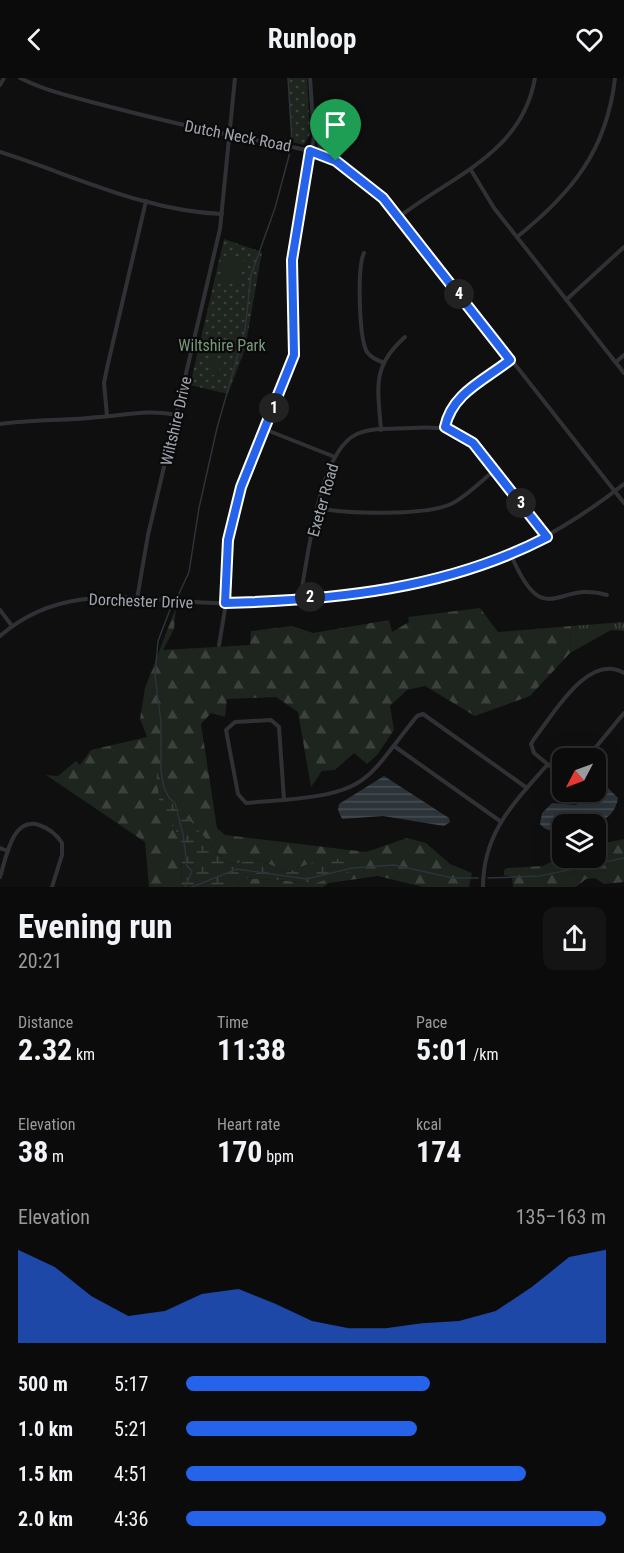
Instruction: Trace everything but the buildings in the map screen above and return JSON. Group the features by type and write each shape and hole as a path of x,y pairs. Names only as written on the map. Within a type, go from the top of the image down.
{"street":[{"path":"0,85 4,78"},
{"name":"Dutch Neck Road","path":"20,78 63,95 230,135 310,151 326,156 371,187 399,217 624,503"},
{"name":"Wiltshire Drive","path":"137,599 151,522 178,415 222,214 235,78"},
{"path":"310,78 314,129 318,146 326,156"},
{"path":"399,217 433,191 471,170 499,148 513,132 529,102 535,78"},
{"path":"517,237 558,203 585,168 605,126 615,78"},
{"path":"219,645 225,603 228,540 241,487 294,355 292,260 314,129"},
{"path":"0,152 109,191 146,201 222,214"},
{"path":"471,170 488,200 624,373"},
{"path":"107,416 106,368 146,201"},
{"path":"566,300 624,247"},
{"path":"364,254 360,261 359,277 364,342 370,356 382,363"},
{"path":"381,430 378,381 382,363 405,337"},
{"path":"616,362 624,355"},
{"path":"510,360 458,398 449,411 445,427 469,440 547,537"},
{"path":"0,424 144,411 178,415"},
{"name":"Exeter Road","path":"300,598 318,508 335,457 350,438 367,431 445,427"},
{"path":"264,429 335,457"},
{"path":"318,508 349,513 438,508 458,500 495,470"},
{"name":"Dorchester Drive","path":"0,636 43,609 75,599 106,596 225,603 300,598 420,584 466,572 512,555 547,537 624,484"},
{"path":"512,555 523,581 540,597 550,599 589,593 607,596"},
{"path":"0,610 12,627"},
{"path":"552,767 534,753 531,744 582,680 592,672 609,668 624,673"},
{"path":"595,748 624,713"},
{"path":"284,800 277,724 271,720 231,724 225,733 240,799 246,803 284,800 326,796 345,791 375,770 417,716 423,714 528,788"},
{"path":"394,746 500,821"},
{"path":"483,887 486,851 500,821 548,764"},
{"path":"0,876 13,837 22,827 35,824 58,838 62,849 52,887"},
{"path":"0,848 8,851"}],"green space":[{"path":"288,78 307,78 310,134 304,145 292,142"},
{"name":"Wiltshire Park","path":"224,239 262,252 245,349 228,394 190,385"},
{"path":"226,255 244,260 240,285 219,280"},
{"path":"212,358 222,360 218,376 208,374"},
{"path":"176,607 174,629 163,650 250,645 251,631 292,626 313,633 389,620 392,632 409,622 408,617 480,608 498,632 571,626 570,653 530,696 475,716 425,686 407,690 390,706 394,730 377,755 367,764 354,753 335,770 322,771 311,787 298,712 276,697 227,699 225,717 211,713 201,724 217,828 225,835 366,852 407,838 426,843 450,864 472,873 469,887 423,887 378,876 329,883 323,887 236,887 242,878 316,883 316,861 288,872 259,860 228,864 185,815 179,796 172,802 182,851 181,887 149,887 145,842 46,775 58,776 76,761 80,765 91,750 147,737 140,719 145,688"},
{"path":"624,622 624,631 611,630 570,653 571,626"},
{"path":"156,771 172,801 179,795 185,815 228,864 259,860 288,872 316,861 356,857 350,872 316,883 242,878 236,887 181,887 182,851 175,827 167,824 160,807"},
{"path":"624,839 624,882 604,884 595,878 586,879 576,887 513,887 512,877 504,875 504,870 508,868 543,866 551,862 552,858 552,868 606,868 606,843"}],"shaded area":[{"path":"384,776 449,818 450,822 444,826 383,816 342,819 338,810 339,804"},
{"path":"606,786 618,798 615,807 606,817 606,814 552,814 552,831 547,830 540,824 542,813 552,803 576,805 581,802 606,802"}],"waterway":[{"path":"288,78 292,142"},
{"path":"178,596 189,572 199,508 217,428 245,330 251,275 275,208 290,152"},
{"path":"171,607 158,641 155,675 161,722 161,772 164,787 169,798 175,803 183,834 187,866 192,871 185,887"},
{"path":"488,878 540,876 624,858"},
{"path":"192,887 237,869 307,879 352,868 394,865 453,878 478,878"}],"route":[{"path":"310,151 336,161 383,198 510,360 458,398 449,411 445,427 473,443 547,537 489,564 451,577 420,584 351,594 225,603 228,540 241,487 291,368 294,355 291,270 310,151"}]}
